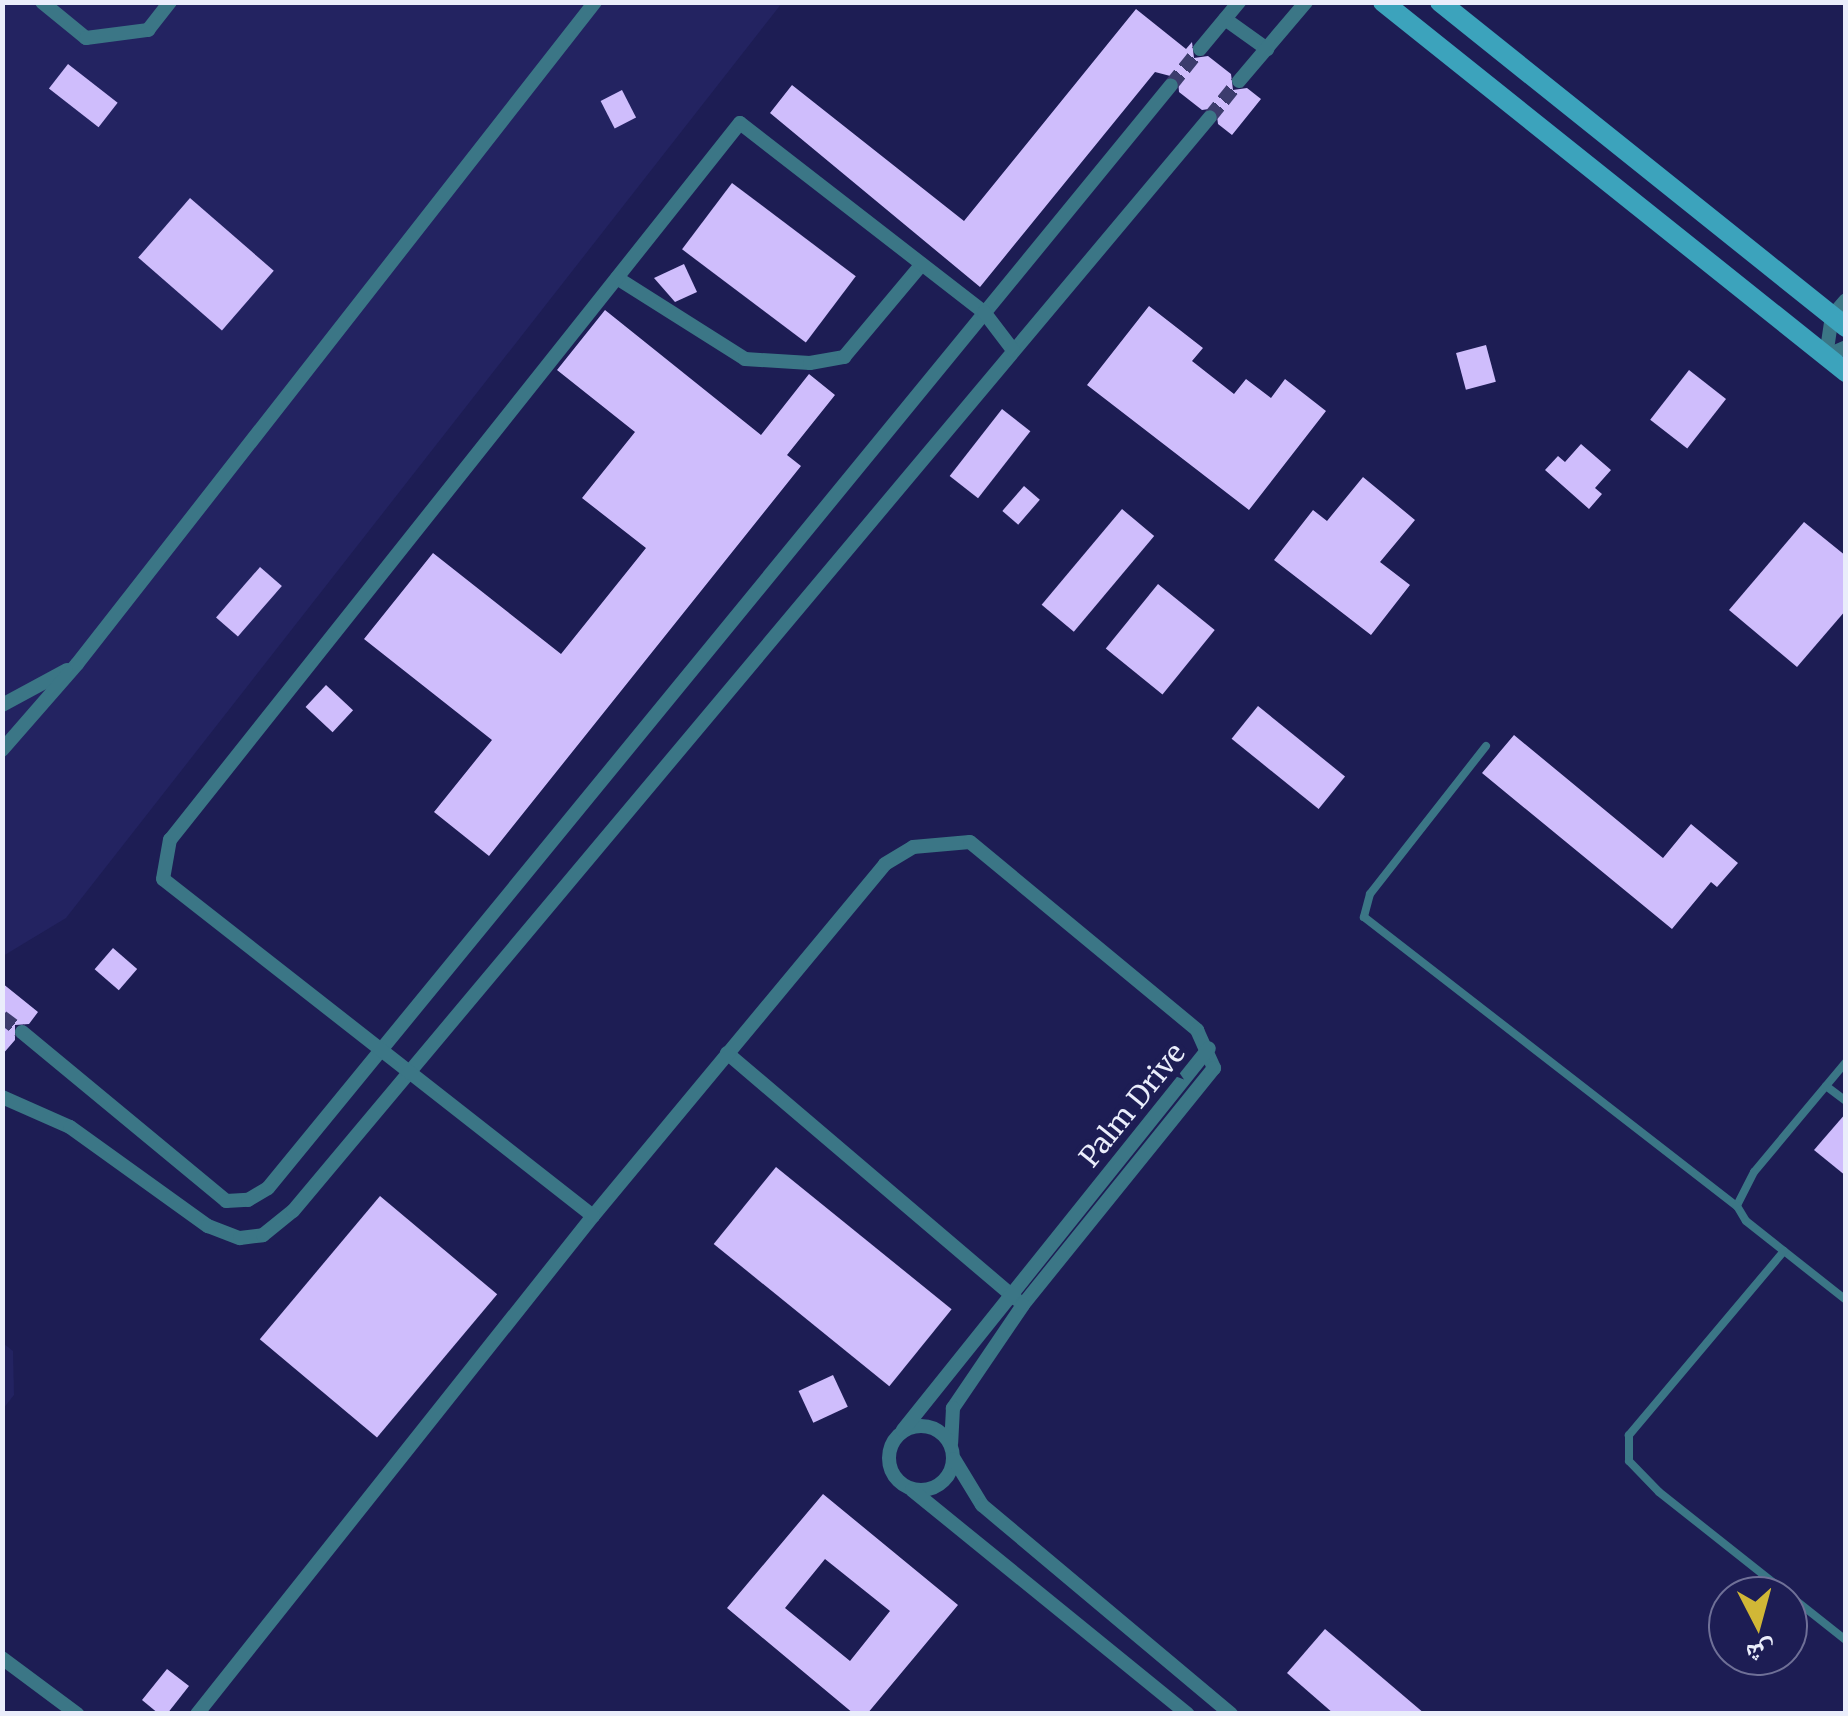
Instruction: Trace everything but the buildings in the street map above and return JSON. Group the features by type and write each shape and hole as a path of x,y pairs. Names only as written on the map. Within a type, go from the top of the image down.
{"main road":[{"path":"1383,2 1836,352 1846,372"},
{"path":"1440,2 1841,314"}],"street":[{"path":"42,2 86,38 148,30 170,2"},
{"path":"1200,49 1239,2"},
{"path":"1240,81 1306,2"},
{"path":"2,750 77,664 591,4"},
{"path":"1225,19 1267,49"},
{"path":"22,1032 226,1201 248,1200 268,1188 1171,85"},
{"path":"2,1097 70,1127 208,1226 240,1238 263,1235 293,1210 406,1069 1210,117"},
{"path":"594,1216 163,879 170,840 740,123 984,312 1013,350"},
{"path":"617,278 744,358 810,362 844,358 922,264"},
{"path":"1836,352 1841,314"},
{"path":"2,705 77,664"},
{"path":"197,1714 594,1216 885,864 945,839 970,842 1188,1021 1209,1048"},
{"name":"Palm Drive","path":"1188,1714 912,1490 889,1469 889,1448 1209,1048"},
{"name":"Palm Drive","path":"1209,1048 1214,1068 1207,1083 1023,1305 953,1408 951,1443 954,1459 982,1504 1230,1714"},
{"path":"727,1053 1023,1305"},
{"path":"902,1430 919,1424 938,1429 951,1443"},
{"path":"912,1490 934,1488 947,1479 954,1459"},
{"path":"2,1658 77,1714"}],"lane":[{"path":"1486,746 1370,894 1364,916 1737,1206 1746,1221 1846,1300"},
{"path":"1737,1206 1754,1172 1846,1062"},
{"path":"1826,1086 1846,1100"},
{"path":"1784,1251 1630,1435 1628,1461 1659,1492 1846,1640"}],"shaded area":[{"path":"3,3 782,3 66,918 3,956"},
{"path":"3,1343 13,1351 14,1395 3,1409"}],"tunnel":[{"path":"1171,85 1200,49"},
{"path":"1210,117 1239,81"},
{"path":"2,1017 22,1032"}]}
